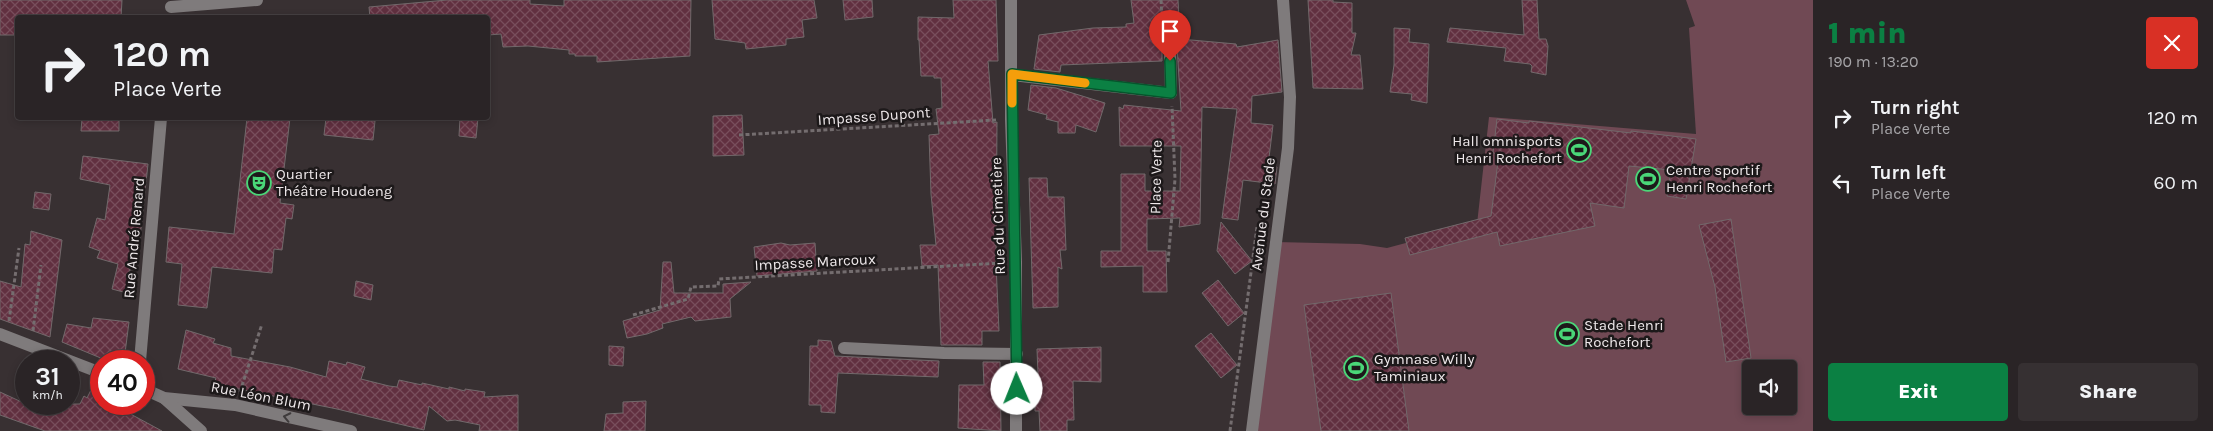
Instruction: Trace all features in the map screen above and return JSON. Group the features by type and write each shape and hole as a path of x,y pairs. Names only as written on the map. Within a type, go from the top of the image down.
{"street":[{"path":"170,8 257,0"},
{"name":"Rue du Cimetière","path":"1011,0 1016,262 1016,431"},
{"name":"Avenue du Stade","path":"1252,431 1288,148 1290,97 1283,0"},
{"path":"1012,74 1171,93 1170,50"},
{"name":"Rue André Renard","path":"141,350 161,120"},
{"path":"4,335 90,368"},
{"path":"844,348 944,353 1017,354"},
{"path":"155,394 164,398 201,431"},
{"name":"Rue Léon Blum","path":"164,398 235,406 351,431"}],"path":[{"path":"1161,0 1163,40 1170,50"},
{"name":"Place Verte","path":"1168,262 1174,179 1171,93"},
{"name":"Impasse Dupont","path":"739,135 1012,119"},
{"path":"1230,431 1257,227 1261,223 1279,220"},
{"path":"4,335 19,248"},
{"name":"Impasse Marcoux","path":"633,315 688,299 691,287 718,286 719,279 1016,262"},
{"path":"31,345 41,264"},
{"path":"235,406 249,369 262,324"}],"shaded area":[{"name":"Centre sportif Henri Rochefort","path":"1686,0 1813,0 1813,431 1252,431 1276,242 1360,244 1387,248 1477,224 1489,117 1696,134 1689,28 1695,26"}],"building":[{"path":"0,0 122,0 121,15 15,15 15,35 0,35"},
{"path":"447,0 530,0 530,4 564,6 564,0 691,0 690,56 597,62 597,56 575,56 575,54 569,54 569,50 528,46 503,47 501,34 490,35 490,15 370,15 369,7"},
{"path":"712,0 814,0 817,18 802,20 804,37 786,39 786,45 746,49 745,43 715,39"},
{"path":"843,0 872,0 873,17 845,20"},
{"path":"953,0 996,0 998,61 988,61 993,123 997,122 996,264 999,331 982,331 982,345 941,345 938,265 922,266 920,245 936,245 931,194 929,135 939,134 936,109 942,108 941,78 921,76 918,17 954,18"},
{"path":"1131,0 1178,0 1180,39 1236,44 1237,47 1278,40 1282,92 1252,96 1251,123 1273,125 1268,166 1277,167 1275,184 1243,180 1238,220 1222,218 1237,109 1202,107 1200,224 1179,227 1180,218 1147,219 1147,251 1166,251 1167,292 1143,292 1143,266 1101,267 1101,251 1121,251 1121,174 1145,174 1145,191 1180,191 1181,146 1120,146 1119,107 1123,109 1124,105 1181,111 1177,46 1170,42 1165,43 1162,50 1162,61 1061,65 1060,72 1034,69 1039,35 1093,28 1126,27 1126,24 1134,23"},
{"path":"1308,0 1333,0 1333,2 1352,3 1352,33 1356,33 1351,55 1360,55 1363,89 1313,88"},
{"path":"1522,0 1537,0 1539,39 1546,39 1548,46 1546,75 1531,72 1532,66 1530,64 1504,61 1506,48 1447,42 1450,28 1524,35"},
{"path":"1394,28 1410,29 1409,42 1429,44 1427,103 1411,100 1412,94 1390,92 1394,65"},
{"path":"1031,85 1056,88 1105,103 1096,132 1076,125 1075,133 1058,133 1058,122 1046,119 1047,115 1028,110"},
{"path":"742,115 744,155 713,156 713,116"},
{"path":"1497,119 1696,139 1686,199 1667,196 1671,170 1629,166 1624,208 1590,203 1595,226 1500,246 1497,232 1410,255 1405,238 1491,216 1499,154 1493,153"},
{"path":"82,120 119,120 119,131 81,131"},
{"path":"247,120 290,120 280,203 294,205 292,219 286,218 282,250 274,249 272,273 212,267 207,308 178,305 182,264 166,262 169,227 234,234"},
{"path":"326,120 375,121 373,140 324,135"},
{"path":"460,120 478,120 476,138 459,136"},
{"path":"83,156 148,164 139,246 133,246 127,293 112,289 118,264 97,258 100,251 89,247 97,218 105,220 110,185 80,179"},
{"path":"1029,178 1047,178 1048,197 1064,197 1066,250 1060,250 1062,269 1058,267 1058,307 1033,308"},
{"path":"35,192 51,194 49,210 33,208"},
{"path":"1731,219 1751,358 1726,362 1715,287 1699,225"},
{"path":"1221,222 1252,261 1235,274 1217,251"},
{"path":"31,231 62,240 50,337 0,319 0,281 21,287 25,244 30,245"},
{"path":"781,243 790,245 815,243 817,271 757,276 754,247"},
{"path":"663,262 671,262 674,293 723,293 723,284 751,282 730,299 731,317 695,321 691,317 662,324 663,328 647,334 627,338 623,321 660,310"},
{"path":"1218,280 1244,313 1228,326 1202,293"},
{"path":"356,281 373,285 371,300 354,296"},
{"name":"Gymnase Willy Taminiaux","path":"1391,293 1409,431 1321,431 1304,305"},
{"path":"93,318 129,322 125,350 90,350 90,354 62,342 67,324 91,328"},
{"path":"186,330 215,339 213,343 231,348 231,356 290,367 326,377 329,361 346,365 347,362 365,367 361,379 389,386 397,387 399,380 449,389 449,387 465,391 465,389 485,392 484,397 518,395 518,431 479,431 480,425 455,420 447,421 429,406 424,430 337,409 214,384 216,378 178,369"},
{"path":"1211,333 1237,365 1221,378 1195,346"},
{"path":"818,340 831,341 835,356 939,361 938,377 838,373 835,413 821,412 821,405 809,405 810,346 818,346"},
{"path":"609,346 624,347 623,366 609,365"},
{"path":"1101,347 1101,382 1073,381 1074,420 1067,420 1067,431 1040,431 1039,411 1035,411 1035,375 1038,375 1037,349"},
{"path":"983,362 1000,362 1001,431 958,428 959,385 984,385"},
{"path":"0,392 15,399 15,415 80,415 80,404 84,396 87,398 90,392 90,415 132,415 162,431 45,431 0,415"},
{"path":"646,401 645,431 604,431 606,414 623,413 623,402"}],"slow traffic":[{"path":"1012,103 1012,74 1085,83"}],"place":[{"name":"Hall omnisports Henri Rochefort","path":"1579,150"},
{"name":"Centre sportif Henri Rochefort","path":"1648,179"},
{"name":"Quartier Théâtre Houdeng","path":"259,183"},
{"name":"Stade Henri Rochefort","path":"1567,334"},
{"name":"Gymnase Willy Taminiaux","path":"1356,368"}],"route":[{"path":"1017,389 1012,74 1171,93 1170,61"}]}
